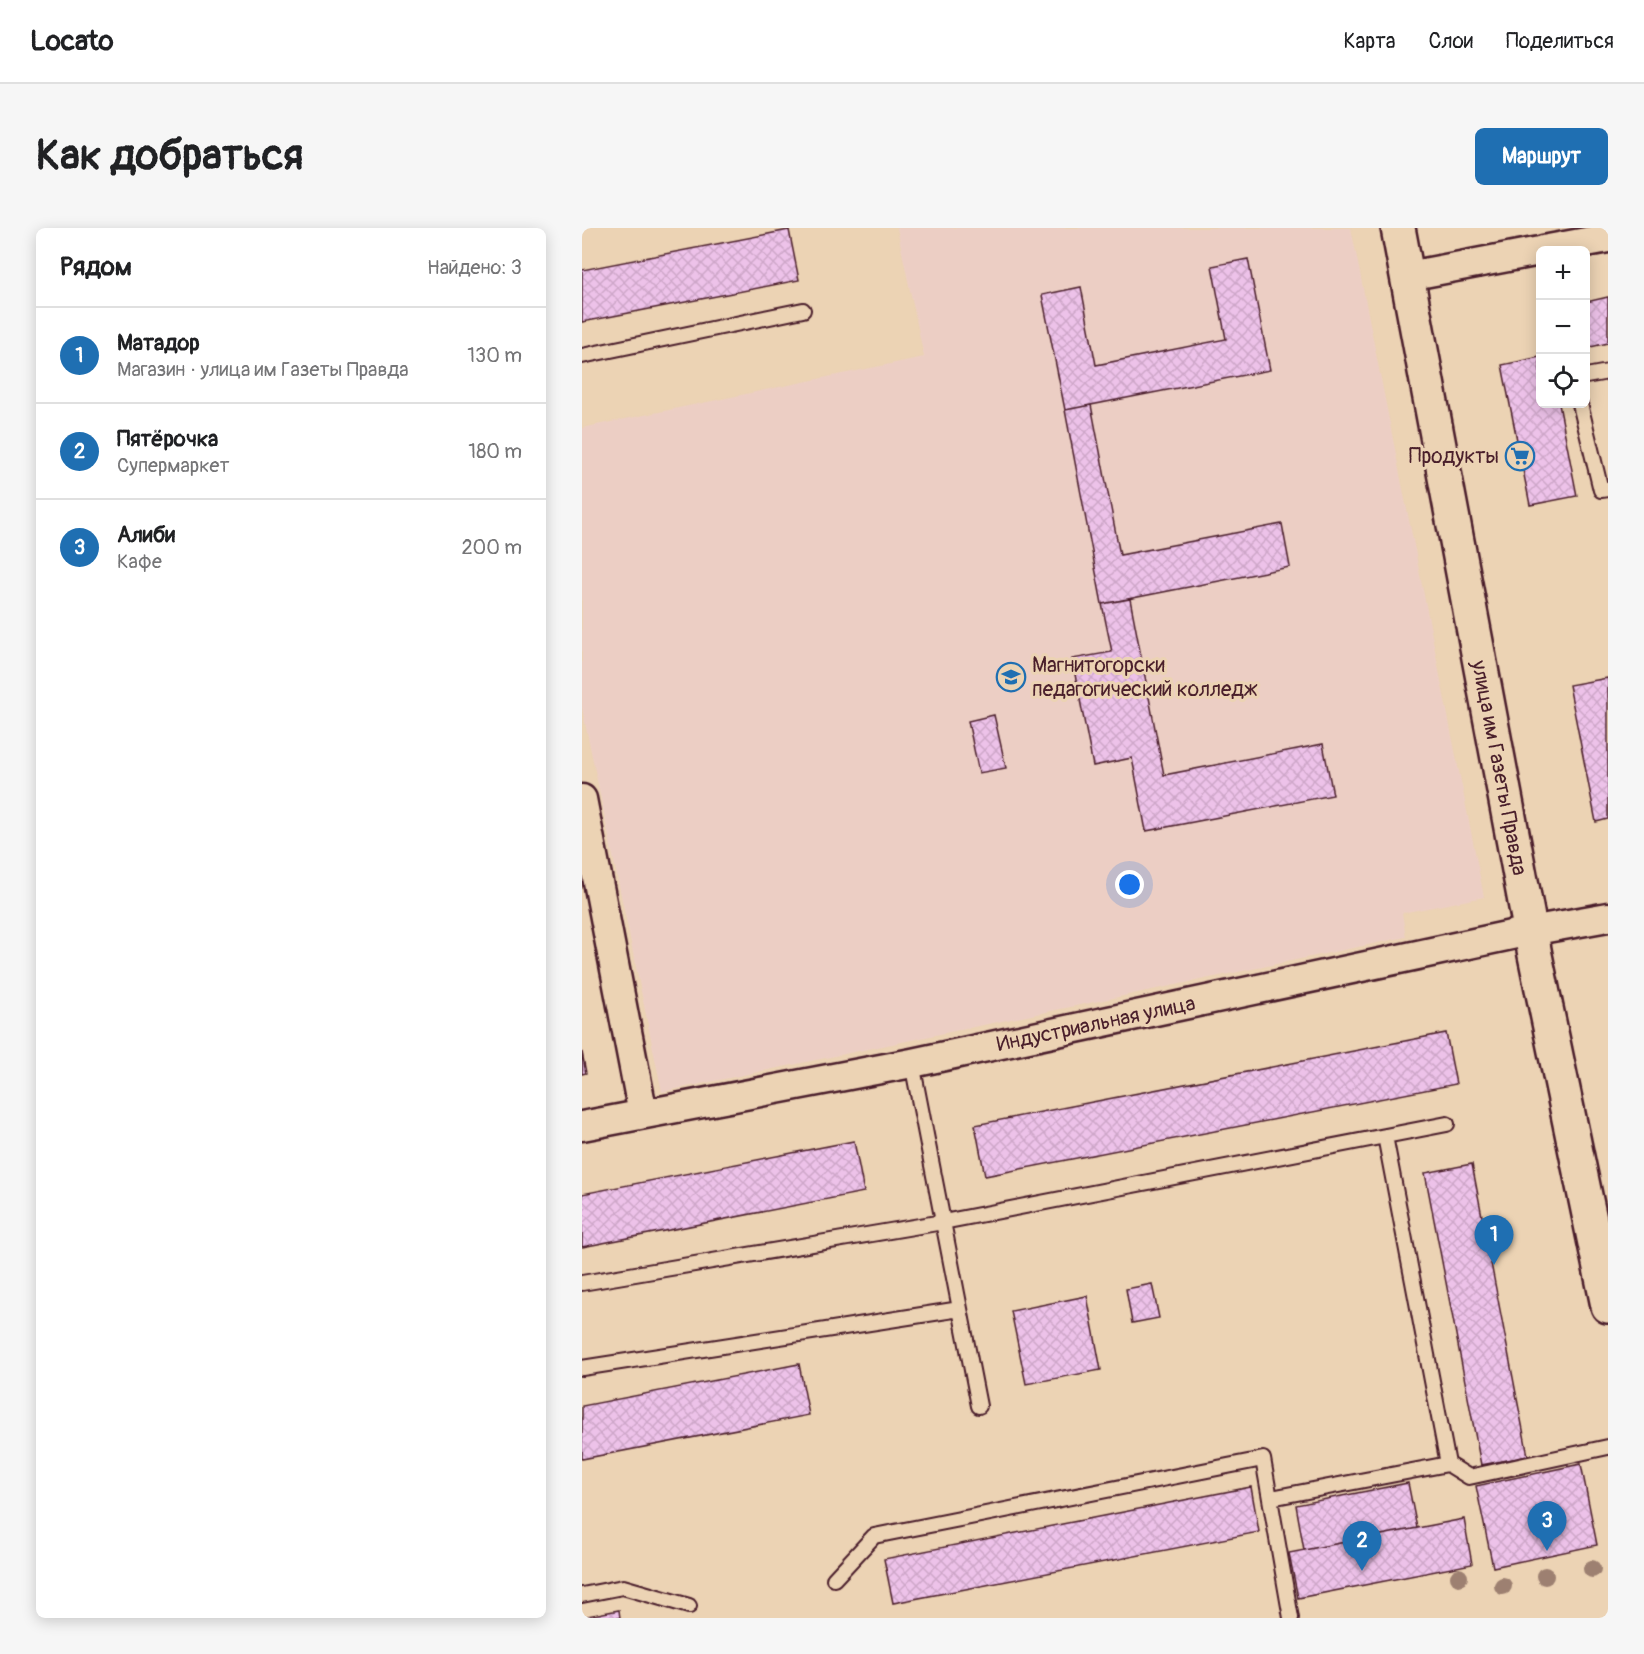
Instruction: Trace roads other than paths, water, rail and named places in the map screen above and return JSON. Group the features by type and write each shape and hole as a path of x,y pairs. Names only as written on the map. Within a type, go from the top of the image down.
{"street":[{"name":"улица им Газеты Правда","path":"1398,228 1530,931 1608,1306"},
{"path":"1567,246 1608,238"},
{"path":"1407,276 1536,252"},
{"path":"582,799 643,1114"},
{"name":"Индустриальная улица","path":"582,1126 912,1063 1530,931 1608,917"}],"lane":[{"path":"582,356 803,310"},
{"path":"1590,375 1608,372"},
{"path":"1581,408 1601,490 1608,489"},
{"path":"912,1063 979,1406"},
{"path":"582,1283 943,1222 1447,1124"},
{"path":"1384,1136 1448,1464"},
{"path":"582,1368 960,1308"},
{"path":"1271,1498 1448,1464 1469,1477 1608,1447"},
{"path":"834,1579 874,1536 1263,1459 1291,1618"},
{"path":"582,1595 623,1587 689,1606"}],"place":[{"name":"Продукты","path":"1520,456"},
{"name":"Магнитогорски педагогический колледж","path":"1011,677"},
{"name":"Матадор","path":"1494,1265"},
{"name":"Алиби","path":"1547,1551"},
{"name":"Пятёрочка","path":"1362,1571"}]}
